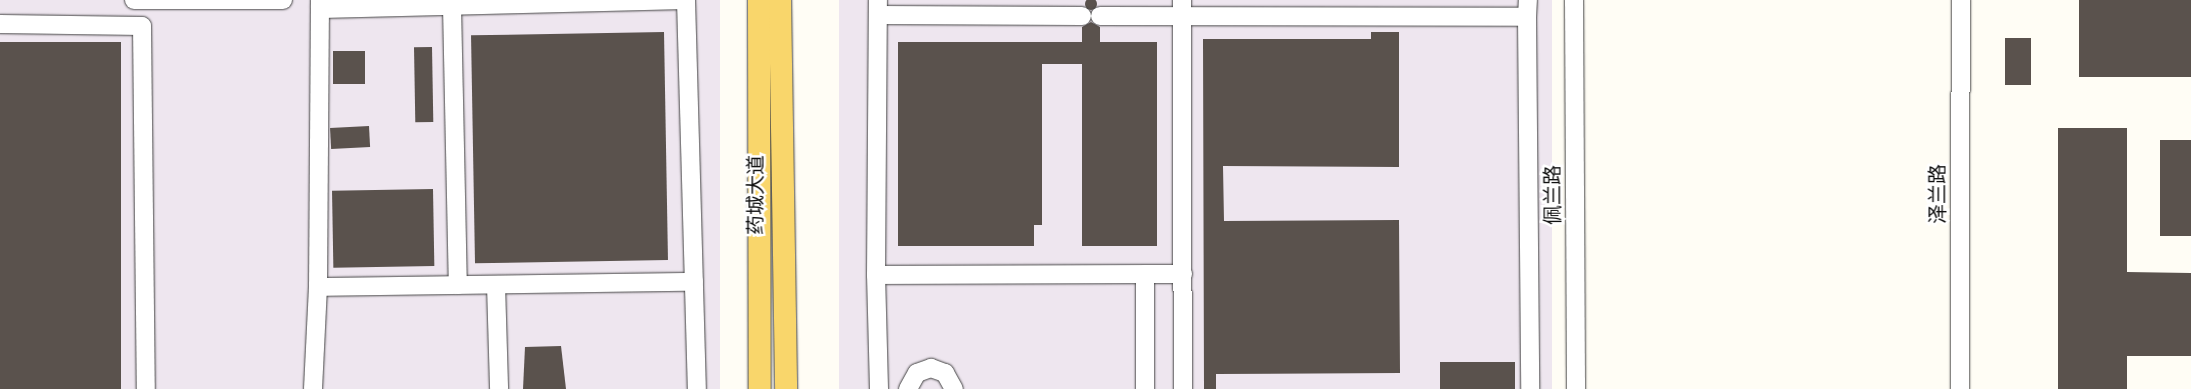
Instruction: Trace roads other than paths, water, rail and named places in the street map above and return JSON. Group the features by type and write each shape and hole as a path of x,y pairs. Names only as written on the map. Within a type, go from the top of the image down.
{"main road":[{"name":"药城大道","path":"759,0 760,389"},
{"name":"药城大道","path":"780,0 786,389"}],"street":[{"path":"134,0 283,0"},
{"path":"313,389 318,287 320,4 452,6 686,0 697,389"},
{"name":"佩兰路","path":"1574,0 1576,389"},
{"name":"泽兰路","path":"1960,389 1961,0"},
{"path":"452,6 458,285"},
{"path":"879,389 876,275 878,7 1082,16"},
{"path":"1182,8 1183,389"},
{"path":"1100,16 1182,8 1528,9 1530,389"},
{"path":"0,24 142,26 146,389"},
{"path":"1145,274 1146,389"},
{"path":"876,275 1183,274"},
{"path":"318,287 694,282"},
{"path":"496,284 498,389"},
{"path":"908,389 917,372 931,368 944,372 954,389"}]}
